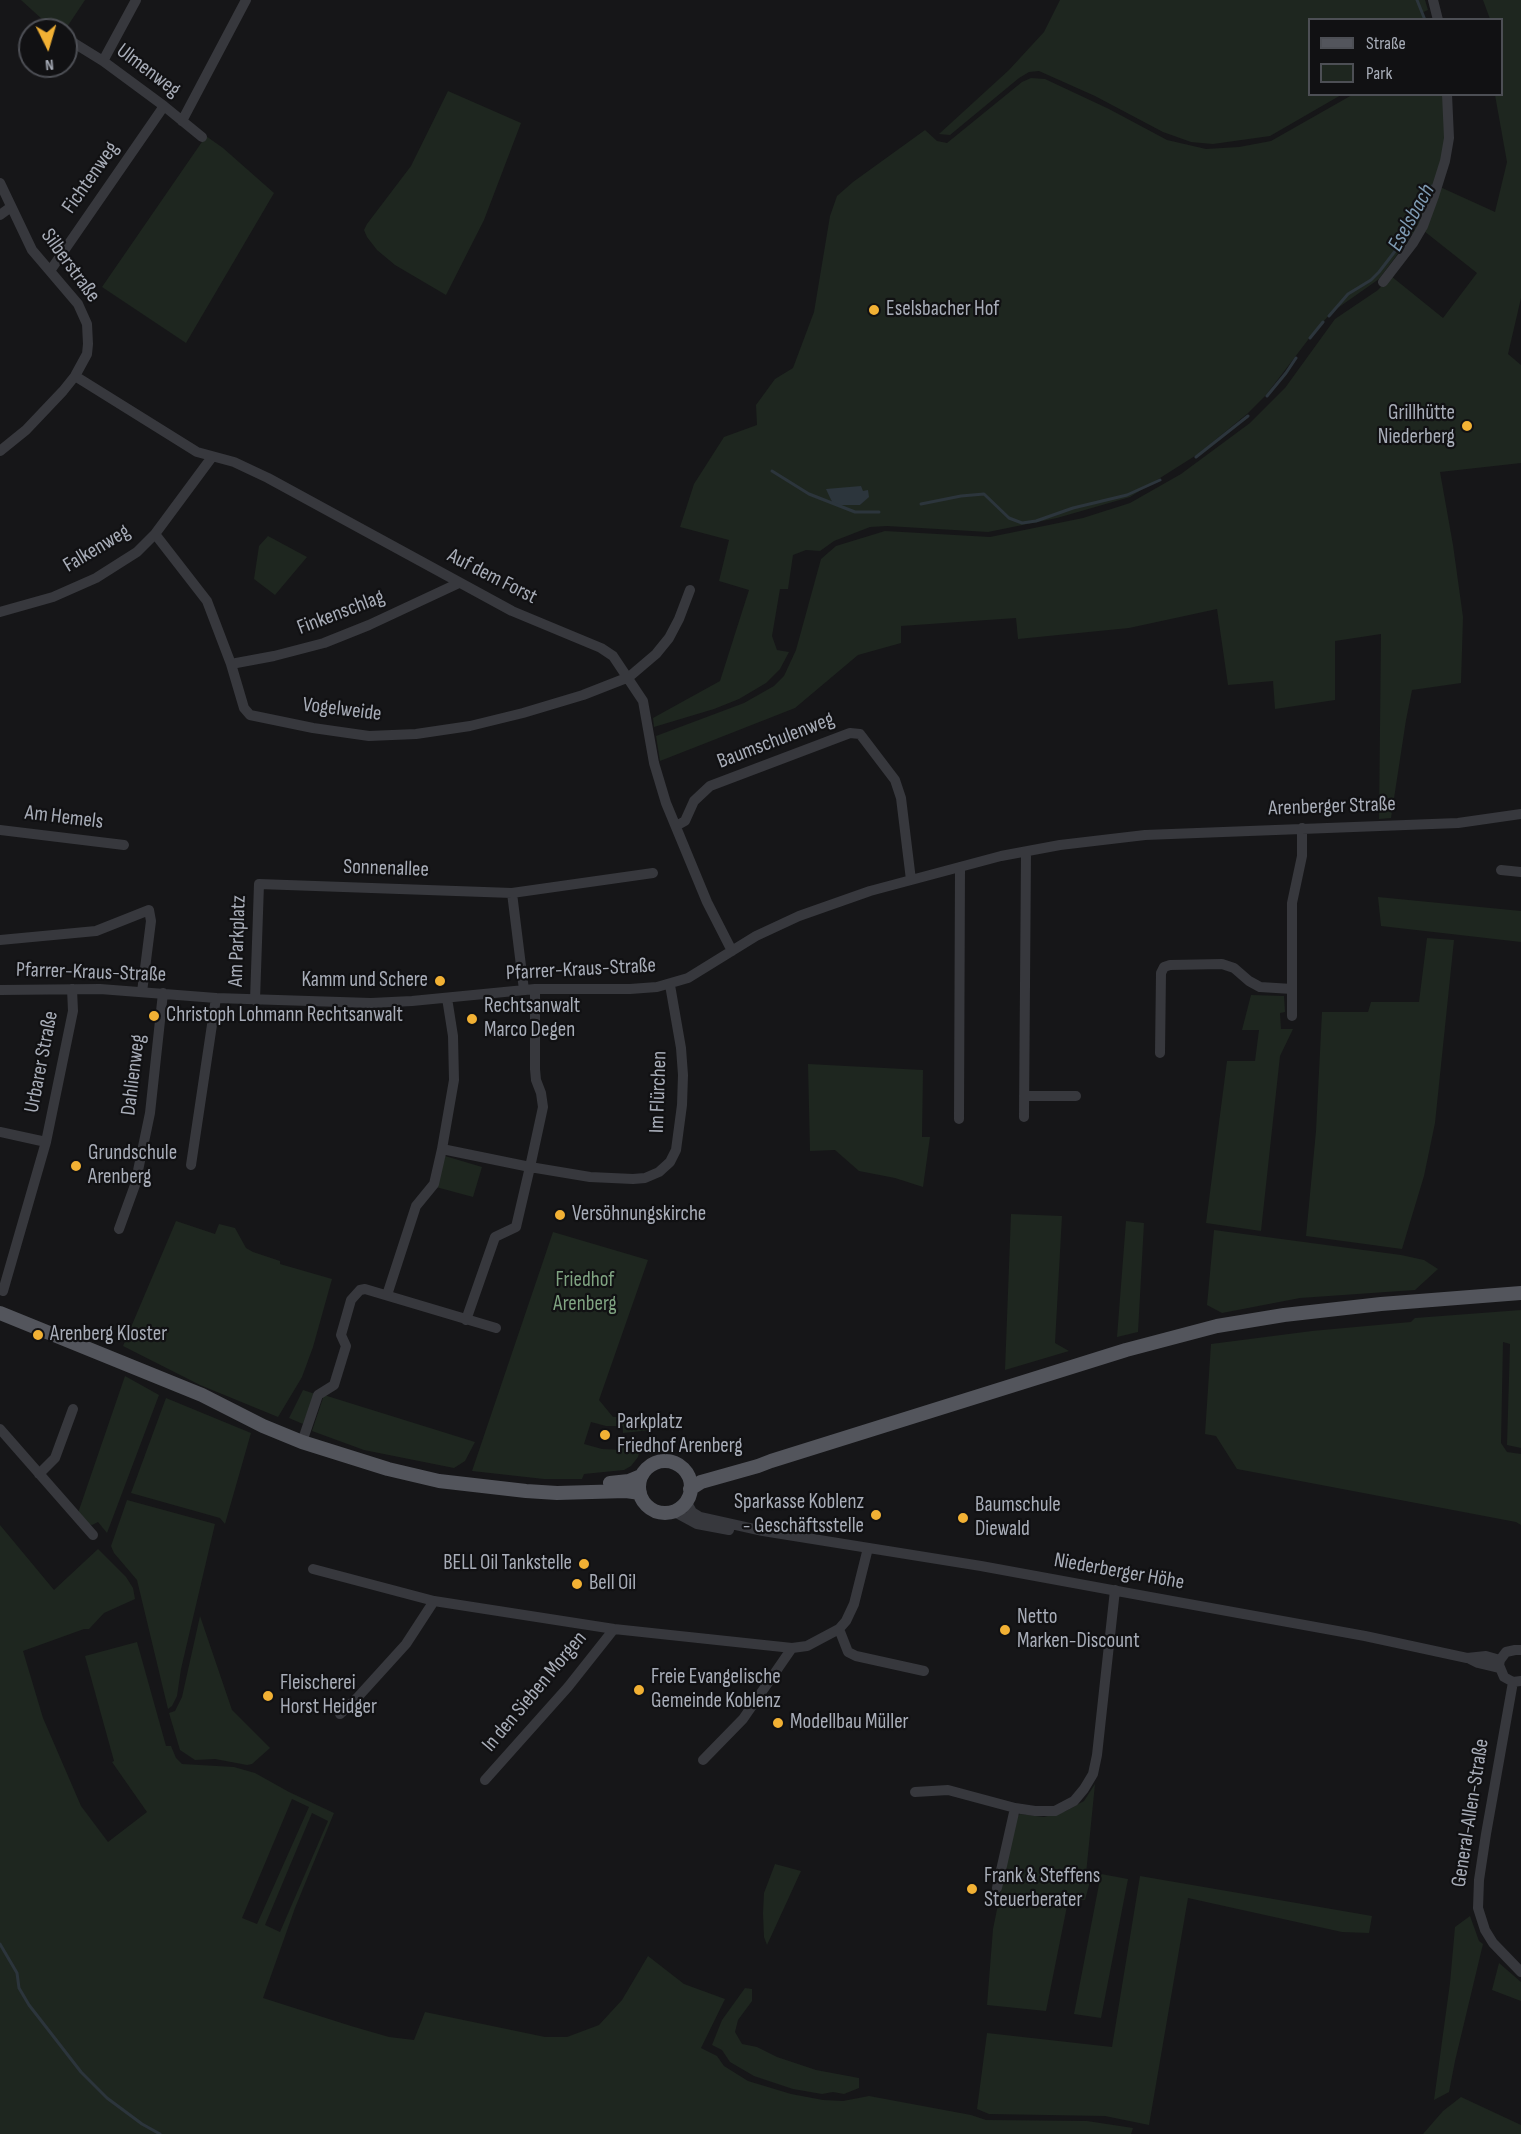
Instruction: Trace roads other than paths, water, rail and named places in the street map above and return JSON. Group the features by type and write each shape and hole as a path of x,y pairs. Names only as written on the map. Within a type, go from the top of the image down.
{"main road":[{"path":"641,1476 640,1493 650,1508 661,1512 673,1511 701,1482 1126,1350 1217,1326 1284,1315 1380,1304 1521,1293"},
{"path":"0,1313 303,1437 388,1469 439,1481 542,1492 626,1491 640,1493"},
{"path":"303,1437 367,1457 450,1475 538,1486 569,1487 624,1482 641,1476 651,1465 664,1461 678,1465 686,1472 690,1480 688,1495"},
{"path":"686,1472 699,1473 771,1461"}],"street":[{"path":"103,61 136,0"},
{"path":"182,121 246,0"},
{"path":"1433,0 1438,18"},
{"name":"Ulmenweg","path":"78,46 103,61 202,137"},
{"path":"1383,281 1413,243 1423,226 1434,196 1445,161 1449,138 1447,96"},
{"name":"Fichtenweg","path":"50,271 164,106"},
{"name":"Silberstraße","path":"0,183 32,250 78,304 87,324 88,344 87,354 75,376 33,423 0,451"},
{"path":"0,215 11,207"},
{"name":"Auf dem Forst","path":"75,376 197,452 234,462 268,478 512,611 601,648 613,656 643,701 654,763 676,826 707,902 732,951"},
{"name":"Falkenweg","path":"0,612 52,597 96,578 137,552 155,534 212,457"},
{"name":"Vogelweide","path":"155,534 207,601 231,664 244,708 250,715 313,728 369,736 416,734 470,726 523,713 583,695 628,677"},
{"name":"Finkenschlag","path":"231,664 324,643 369,625 459,583"},
{"path":"628,677 656,654 669,638 690,590"},
{"name":"Baumschulenweg","path":"676,826 685,821 694,801 710,786 850,733 860,734 895,780 902,798 911,880"},
{"name":"Arenberger Straße","path":"1144,834 1458,823 1521,814"},
{"path":"1292,1016 1292,903 1302,856 1302,828"},
{"name":"Am Hemels","path":"0,830 124,845"},
{"name":"Pfarrer-Kraus-Straße","path":"0,990 72,989 255,1000 371,1003 530,990 630,989 670,984 696,974 787,921 837,902 960,867 1026,852 1144,834"},
{"path":"1024,1117 1026,852"},
{"path":"959,1119 960,867"},
{"path":"1501,870 1521,872"},
{"name":"Sonnenallee","path":"259,884 512,893 653,873"},
{"name":"Am Parkplatz","path":"255,1000 259,884"},
{"path":"466,1320 495,1237 516,1227 543,1107 542,1093 536,1080 530,990 512,893"},
{"path":"0,940 96,931 149,910 151,921 142,992"},
{"path":"1160,1053 1161,973 1164,967 1222,964 1234,968 1260,987 1292,989"},
{"name":"Im Flürchen","path":"442,1149 590,1177 633,1179 659,1172 670,1162 676,1150 683,1075 679,1033 670,984"},
{"name":"Urbarer Straße","path":"3,1291 46,1142 73,1011 72,989"},
{"name":"Dahlienweg","path":"119,1229 135,1185 150,1113 163,993"},
{"path":"191,1165 216,998"},
{"path":"387,1295 416,1206 434,1184 442,1149 454,1080 453,1036 447,998"},
{"path":"1024,1096 1076,1096"},
{"name":"Urbarer Straße","path":"0,1132 46,1142"},
{"path":"303,1437 318,1395 334,1384 346,1346 341,1335 351,1300 360,1290 365,1289 387,1295 496,1328"},
{"path":"39,1474 55,1458 73,1409"},
{"path":"0,1429 93,1535"},
{"name":"Niederberger Höhe","path":"688,1495 692,1512 700,1517 763,1531 1115,1590 1365,1636 1467,1658 1486,1656 1500,1664"},
{"name":"Niederberger Höhe","path":"673,1511 706,1527 747,1532 763,1531"},
{"path":"868,1548 854,1605 839,1629 848,1652 856,1656 924,1671"},
{"name":"In den Sieben Morgen","path":"313,1569 434,1601 614,1629 792,1648 807,1646 839,1629"},
{"path":"915,1792 948,1790 1035,1811 1055,1811 1074,1801 1093,1774 1097,1755 1115,1590"},
{"path":"340,1714 406,1644 434,1601"},
{"name":"In den Sieben Morgen","path":"485,1780 568,1687 614,1629"},
{"path":"703,1760 743,1719 792,1648"},
{"path":"1500,1664 1510,1650 1521,1650"},
{"name":"General-Allen-Straße","path":"1500,1664 1504,1677 1517,1682 1486,1834 1478,1901 1481,1920 1493,1943 1521,1971"},
{"path":"997,1888 1016,1808"}],"waterway":[{"name":"Eselsbach","path":"1417,0 1424,18"},
{"name":"Eselsbach","path":"1329,316 1348,294 1371,280 1379,272 1399,246 1432,186"},
{"name":"Eselsbach","path":"1310,338 1323,322"},
{"name":"Eselsbach","path":"1267,396 1296,358"},
{"name":"Eselsbach","path":"1196,457 1248,416"},
{"name":"Eselsbach","path":"772,471 809,494 855,512 879,512"},
{"name":"Eselsbach","path":"921,504 984,494 1009,518 1022,523 1127,495 1160,480"},
{"path":"0,1944 17,1973 19,1988 29,2005 81,2072 107,2098 142,2124 160,2134"}],"place":[{"name":"Eselsbacher Hof","path":"874,310"},
{"name":"Grillhütte Niederberg","path":"1467,426"},
{"name":"Kamm und Schere","path":"440,981"},
{"name":"Christoph Lohmann Rechtsanwalt","path":"154,1016"},
{"name":"Rechtsanwalt Marco Degen","path":"472,1019"},
{"name":"Grundschule Arenberg","path":"76,1166"},
{"name":"Versöhnungskirche","path":"560,1215"},
{"name":"Arenberg Kloster","path":"38,1335"},
{"name":"Parkplatz Friedhof Arenberg","path":"605,1435"},
{"name":"Sparkasse Koblenz - Geschäftsstelle","path":"876,1515"},
{"name":"Baumschule Diewald","path":"963,1518"},
{"name":"BELL Oil Tankstelle","path":"584,1564"},
{"name":"Bell Oil","path":"577,1584"},
{"name":"Netto Marken-Discount","path":"1005,1630"},
{"name":"Freie Evangelische Gemeinde Koblenz","path":"639,1690"},
{"name":"Fleischerei Horst Heidger","path":"268,1696"},
{"name":"Modellbau Müller","path":"778,1723"},
{"name":"Frank & Steffens Steuerberater","path":"972,1889"}],"park label":[{"name":"Friedhof Arenberg","path":"585,1293"}]}
